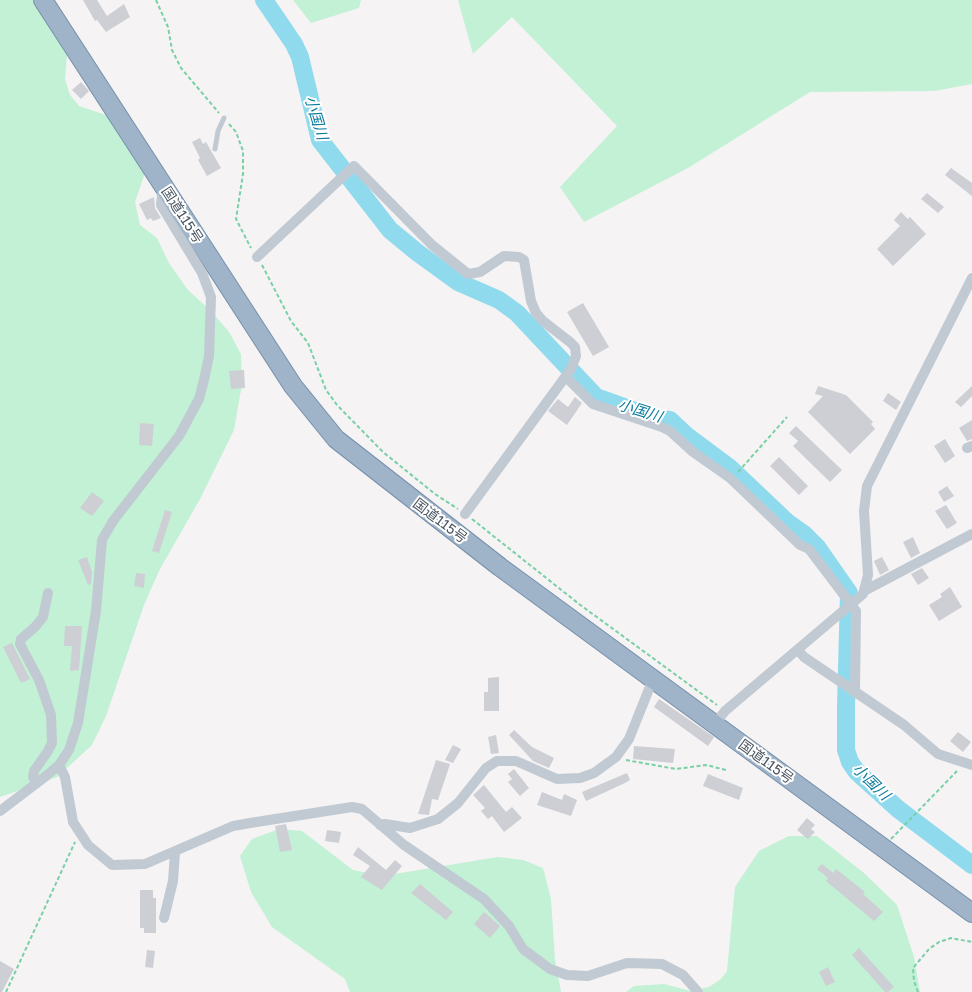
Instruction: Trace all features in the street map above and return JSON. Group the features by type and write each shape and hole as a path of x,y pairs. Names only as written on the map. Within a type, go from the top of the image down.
{"highway":[{"name":"国道115号","path":"43,0 292,386 336,439 500,567 653,679 720,717 882,848 972,913"}],"street":[{"path":"257,257 352,167 356,167 432,245 468,274 480,272 504,256 520,256 524,260 531,301 536,313 575,347 574,362 566,377 465,514"},
{"path":"0,812 59,765 69,750 78,723 96,611 102,540 113,521 184,427 198,399 209,356 211,304 202,273 161,205 163,186"},
{"path":"864,591 868,575 864,511 867,486 972,278"},
{"path":"962,298 972,304"},
{"path":"566,377 593,404 662,427 732,479 800,545 809,549 852,605 857,615 856,693"},
{"path":"720,717 852,605 864,591 972,534"},
{"path":"37,783 33,777 34,772 50,746 52,720 42,687 20,644 21,639 36,628 43,616 48,592"},
{"path":"798,650 804,657 904,725 938,754 971,764"},
{"path":"380,825 410,828 438,820 458,803 486,768 497,761 516,761 550,778 574,779 594,773 618,754 629,738 653,679"},
{"path":"59,765 65,777 73,822 81,836 99,856 118,866 145,864 233,826 352,807 367,812 404,845 484,899 509,926 523,949 550,969 567,974 588,976 627,963 662,964 683,975 698,992"},
{"path":"164,918 173,881 175,852"}],"lane":[{"path":"215,148 218,131 224,118"}],"path":[{"path":"156,0 168,27 172,50 180,68 236,132 244,150 243,174 236,219 290,321 308,343 326,390 337,404 383,452 435,494 465,514 720,717"},
{"path":"732,479 787,417"},
{"path":"618,754 632,762 676,769 706,765 726,770"},
{"path":"882,848 953,775 971,764"},
{"path":"6,992 73,846 81,836"},
{"path":"918,992 914,981 913,968 929,949 951,938 972,942"}],"green space":[{"path":"0,0 37,0 68,41 65,79 70,95 79,106 109,116 145,173 135,202 140,225 157,238 169,263 188,290 212,312 229,332 241,354 242,384 234,430 200,499 160,569 144,605 106,716 92,745 57,777 0,797"},
{"path":"293,0 361,0 359,8 311,23"},
{"path":"458,0 972,0 972,84 934,91 810,92 688,168 584,222 560,187 617,126 512,17 473,54"},
{"path":"279,829 302,831 353,870 382,876 498,857 523,860 543,868 551,899 555,960 561,992 350,992 345,979 272,927 251,892 240,856 252,839"},
{"path":"789,836 817,836 864,873 897,905 914,957 920,992 626,992 634,986 664,984 691,991 709,987 721,979 727,971 735,887 759,851"}],"building":[{"path":"83,0 97,0 107,16 124,4 130,17 106,32 97,20 95,21"},
{"path":"81,82 89,91 81,99 72,90"},
{"path":"200,138 203,144 206,142 221,168 207,176 198,160 200,158 192,142"},
{"path":"951,168 972,183 972,196 945,175"},
{"path":"927,193 944,207 938,213 921,199"},
{"path":"154,197 155,208 161,218 153,221 151,218 147,220 139,204"},
{"path":"901,212 908,219 910,217 926,234 893,266 877,249 900,226 894,220"},
{"path":"583,303 609,347 593,356 567,312"},
{"path":"244,370 245,388 231,389 229,371"},
{"path":"818,386 846,395 873,422 871,424 875,429 850,454 808,412 823,396 815,394"},
{"path":"972,386 972,396 961,407 955,402"},
{"path":"888,393 901,402 896,410 883,401"},
{"path":"575,397 582,403 567,425 548,411 558,399 568,407"},
{"path":"972,420 972,439 967,441 959,428"},
{"path":"140,423 154,424 152,446 139,445"},
{"path":"796,426 842,470 830,482 793,446 798,441 789,433"},
{"path":"945,439 955,456 945,463 934,446"},
{"path":"779,457 808,486 799,495 770,466"},
{"path":"947,486 954,496 944,502 938,492"},
{"path":"92,492 104,501 92,516 80,508"},
{"path":"946,505 957,523 947,529 935,511"},
{"path":"165,510 172,512 159,553 152,551"},
{"path":"913,537 920,553 911,558 903,542"},
{"path":"87,557 92,572 91,584 88,585 78,560"},
{"path":"882,557 889,570 880,575 874,561"},
{"path":"922,568 929,578 918,585 911,574"},
{"path":"136,573 145,574 144,588 134,586"},
{"path":"950,587 962,607 939,621 929,605 942,597 940,594"},
{"path":"65,626 82,626 79,670 70,671 72,646 64,646"},
{"path":"12,643 30,679 21,683 3,647"},
{"path":"499,677 499,711 484,711 484,692 488,692 488,678"},
{"path":"659,699 714,737 708,746 654,707"},
{"path":"514,730 532,747 554,758 549,768 533,761 509,735"},
{"path":"958,732 971,742 963,752 950,741"},
{"path":"496,735 499,753 491,754 488,737"},
{"path":"453,745 461,749 453,763 445,760"},
{"path":"634,746 675,749 673,763 633,759"},
{"path":"436,760 450,764 438,800 432,799 429,815 418,814"},
{"path":"514,769 529,788 520,796 508,782 512,779 508,774"},
{"path":"627,773 630,780 586,801 582,792"},
{"path":"708,774 743,788 739,800 703,786"},
{"path":"484,785 506,812 512,807 522,818 504,832 492,816 488,819 481,811 485,808 473,795"},
{"path":"542,792 562,800 564,794 577,800 571,816 537,805"},
{"path":"807,818 815,825 811,829 815,832 808,839 797,830"},
{"path":"286,824 292,850 280,852 275,826"},
{"path":"327,830 341,832 339,843 325,841"},
{"path":"358,847 386,870 395,860 402,866 382,890 361,877 370,866 353,855"},
{"path":"822,864 833,873 836,869 865,892 863,894 883,912 874,921 826,881 828,878 817,869"},
{"path":"420,884 453,912 446,920 411,893"},
{"path":"140,890 153,890 153,898 156,898 156,933 144,933 144,928 140,928"},
{"path":"484,912 500,926 490,938 474,924"},
{"path":"859,948 894,987 888,992 885,992 852,955"},
{"path":"147,950 155,951 153,968 145,967"},
{"path":"0,961 14,969 2,992 0,992"},
{"path":"828,967 835,982 826,986 819,972"}],"waterway":[{"name":"小国川","path":"264,0 294,44 300,57 320,140 390,230 458,282 499,300 517,313 596,397 649,416 670,420 687,436 730,468 787,522 804,534 817,547 849,593 846,750 850,762 857,772 898,809 972,865"}]}
